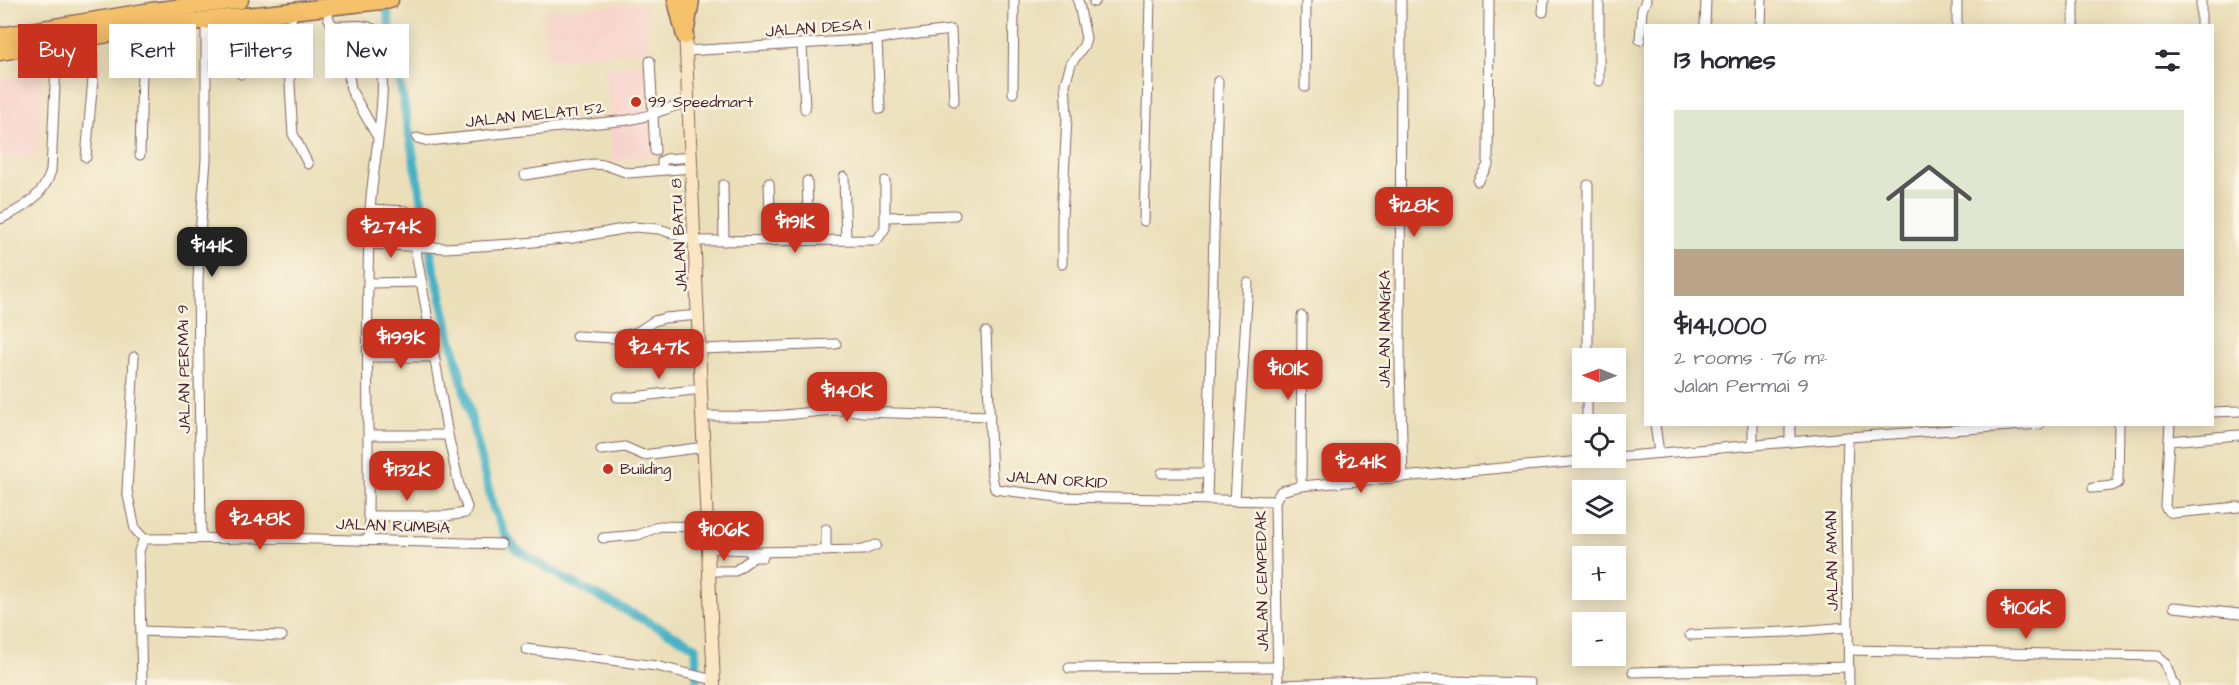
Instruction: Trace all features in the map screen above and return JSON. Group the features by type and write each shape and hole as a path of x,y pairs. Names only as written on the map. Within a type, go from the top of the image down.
{"highway":[{"path":"0,36 151,11 240,8 292,12 390,0"},
{"path":"676,0 686,43"},
{"path":"686,43 691,0"},
{"path":"175,24 206,20 240,8"},
{"path":"0,52 18,49"}],"street":[{"name":"JALAN BATU 8","path":"685,0 710,571 710,680"},
{"path":"1013,93 1014,0"},
{"path":"1062,264 1067,116 1065,84 1071,64 1086,38 1078,0"},
{"path":"1144,221 1150,0"},
{"path":"1305,87 1306,0"},
{"name":"JALAN NANGKA","path":"1401,0 1400,368 1403,477"},
{"path":"1478,181 1488,165 1486,97 1489,0"},
{"path":"1544,0 1544,12"},
{"path":"1599,0 1599,81"},
{"path":"1640,40 1642,10 1646,0"},
{"path":"1706,0 1706,24"},
{"path":"1761,0 1761,24"},
{"path":"1957,0 1957,24"},
{"path":"2074,0 2074,24"},
{"path":"2201,0 2201,24"},
{"path":"330,7 328,17 332,24"},
{"path":"240,8 240,24"},
{"path":"292,12 289,66 293,134 308,164"},
{"name":"JALAN PERMAI 9","path":"201,538 198,280 206,160 206,20"},
{"name":"JALAN DESA 1","path":"686,43 717,50 877,39 951,30 954,101"},
{"path":"877,39 880,109"},
{"path":"802,45 805,109"},
{"path":"650,61 655,152"},
{"path":"0,219 30,202 40,193 48,180 51,171 55,78"},
{"path":"86,157 93,78"},
{"path":"140,155 142,78"},
{"path":"349,78 351,90 377,136"},
{"path":"369,540 369,244 382,78"},
{"path":"1207,500 1218,81"},
{"name":"JALAN MELATI 52","path":"417,138 428,141 639,118 690,102"},
{"path":"525,176 594,164 606,165 628,173 662,170 662,161 666,159 692,162"},
{"path":"843,177 846,240"},
{"path":"807,181 809,240"},
{"path":"369,244 445,248 514,244 573,238 634,227 659,230 696,241 877,240 885,228 887,217 885,181"},
{"path":"769,183 771,241"},
{"path":"723,185 724,241"},
{"path":"1588,185 1588,348"},
{"path":"368,516 446,516 465,513 467,507 459,485 448,435 433,357 418,247 410,217 406,211 370,209"},
{"path":"887,217 955,214"},
{"path":"369,283 422,282"},
{"path":"1235,501 1248,282"},
{"path":"576,336 614,338 637,332 654,321 665,318 699,315"},
{"path":"1301,486 1302,316"},
{"name":"JALAN ORKID","path":"986,332 992,477 994,487 999,491 1057,497 1275,501"},
{"path":"700,349 836,344"},
{"path":"134,357 128,491 135,529 144,539 139,551 142,685"},
{"path":"368,357 433,357"},
{"path":"616,397 702,389"},
{"path":"704,416 782,415 830,409 990,416"},
{"path":"2214,412 2239,411"},
{"path":"1655,426 1659,453"},
{"path":"1753,426 1753,445"},
{"path":"1790,426 1790,442"},
{"name":"JALAN CEMPEDAK","path":"1626,457 1951,428 1997,426"},
{"path":"2093,488 2118,483 2119,426"},
{"path":"2170,426 2165,506 2168,511 2173,513 2239,507"},
{"path":"369,435 448,435"},
{"path":"2169,441 2239,435"},
{"name":"JALAN AMAN","path":"1848,437 1840,627 1849,650 1842,668 1849,685"},
{"path":"601,450 626,447 643,455 705,447"},
{"name":"JALAN CEMPEDAK","path":"1280,685 1275,501 1281,491 1301,486 1572,461"},
{"path":"1162,473 1208,473"},
{"path":"603,538 638,535 660,526 708,527"},
{"path":"826,529 826,551"},
{"name":"JALAN RUMBIA","path":"144,539 369,540 501,544"},
{"path":"710,571 735,571 753,554 864,550 876,545"},
{"path":"709,548 740,549 753,554 793,557"},
{"path":"2174,607 2239,614"},
{"path":"1690,635 1788,632 1840,627"},
{"path":"141,631 282,636"},
{"path":"526,649 594,659 619,660 684,672 710,680"},
{"path":"1849,650 2158,656 2165,662 2175,685"},
{"path":"1068,668 1279,667"},
{"path":"1633,672 1842,668"},
{"path":"1280,685 1530,683"}],"shaded area":[{"path":"646,3 647,50 547,60 544,11"},
{"path":"646,64 652,157 612,160 606,67"},
{"path":"44,78 37,158 0,159 0,79"}],"waterway":[{"path":"385,0 433,265 493,507 506,536 516,549 567,580 696,648 697,685"}],"place":[{"name":"99 Speedmart","path":"636,102"},
{"name":"Building","path":"608,469"}]}
